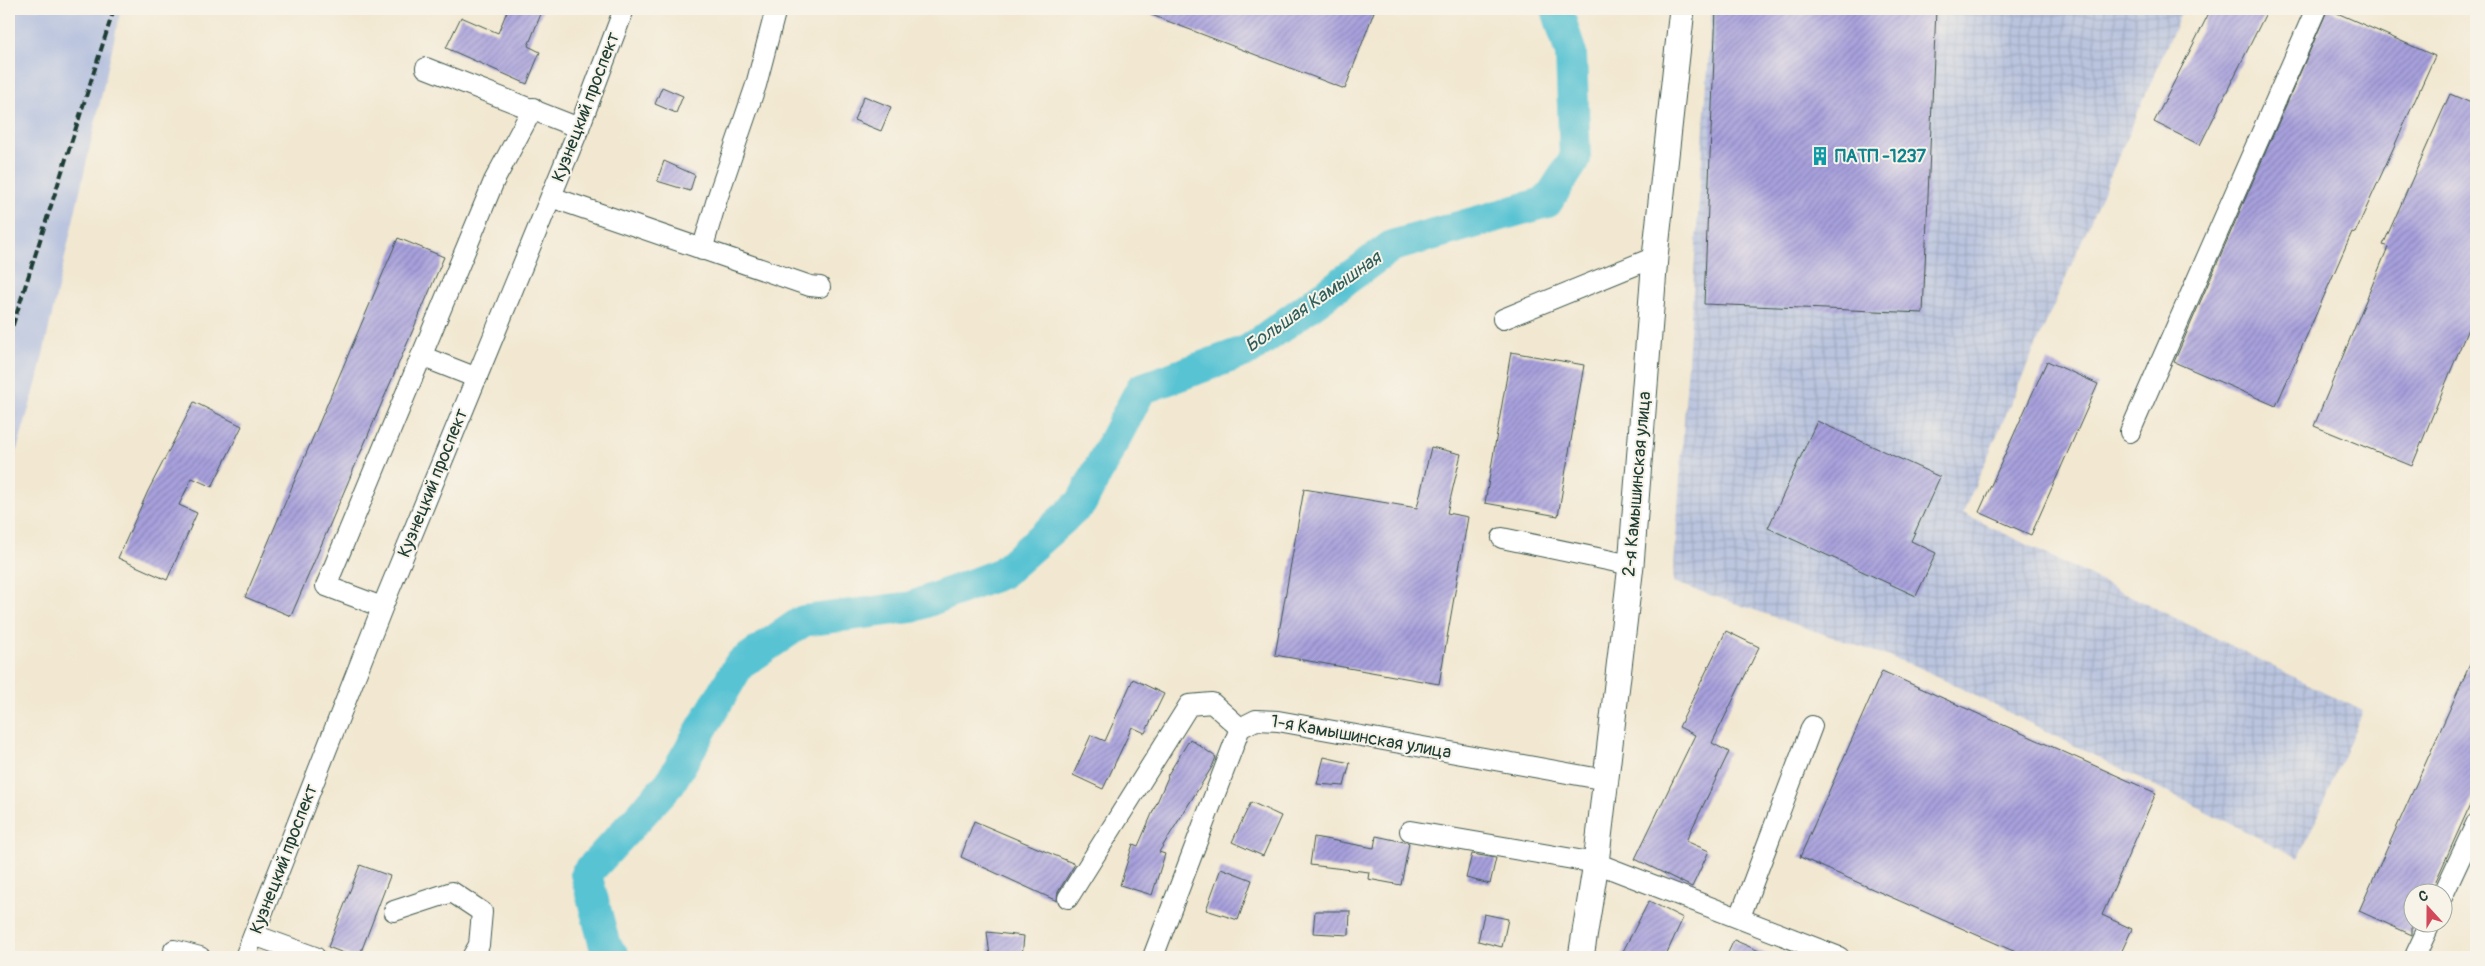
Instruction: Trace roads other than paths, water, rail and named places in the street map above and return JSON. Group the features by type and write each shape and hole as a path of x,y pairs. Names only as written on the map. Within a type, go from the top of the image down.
{"main road":[{"name":"2-я Камышинская улица","path":"1582,957 1596,863 1631,565 1655,257 1682,9"}],"street":[{"name":"Кузнецкий проспект","path":"245,957 382,607 579,128 624,9"},
{"path":"702,250 717,199 756,84 776,9"},
{"path":"2130,432 2316,9"},
{"path":"426,68 533,108 579,128"},
{"path":"382,607 326,586 494,181 533,108"},
{"path":"551,197 702,250 810,286 820,287"},
{"path":"1503,319 1655,257"},
{"path":"421,356 476,378"},
{"path":"1502,538 1631,565"},
{"path":"1068,898 1189,705 1212,703 1240,728 1153,957"},
{"name":"1-я Камышинская улица","path":"1240,728 1256,720 1278,721 1606,780"},
{"path":"1740,918 1812,726"},
{"path":"2448,884 2476,824"},
{"path":"1410,831 1596,863 1839,957"},
{"path":"394,911 452,892 482,912 479,945 472,957"},
{"path":"2420,957 2416,954 2425,934"},
{"path":"254,935 315,957"},
{"path":"174,950 200,957"}],"waterway":[{"name":"Большая Камышная","path":"614,957 605,946 586,874 670,783 739,665 803,621 912,607 1002,573 1081,503 1141,389 1249,350 1392,246 1547,202 1575,159 1571,54 1557,9"}],"railway":[{"path":"9,337 114,9"}],"place":[{"name":"ПАТП -1237","path":"1820,156"}]}
